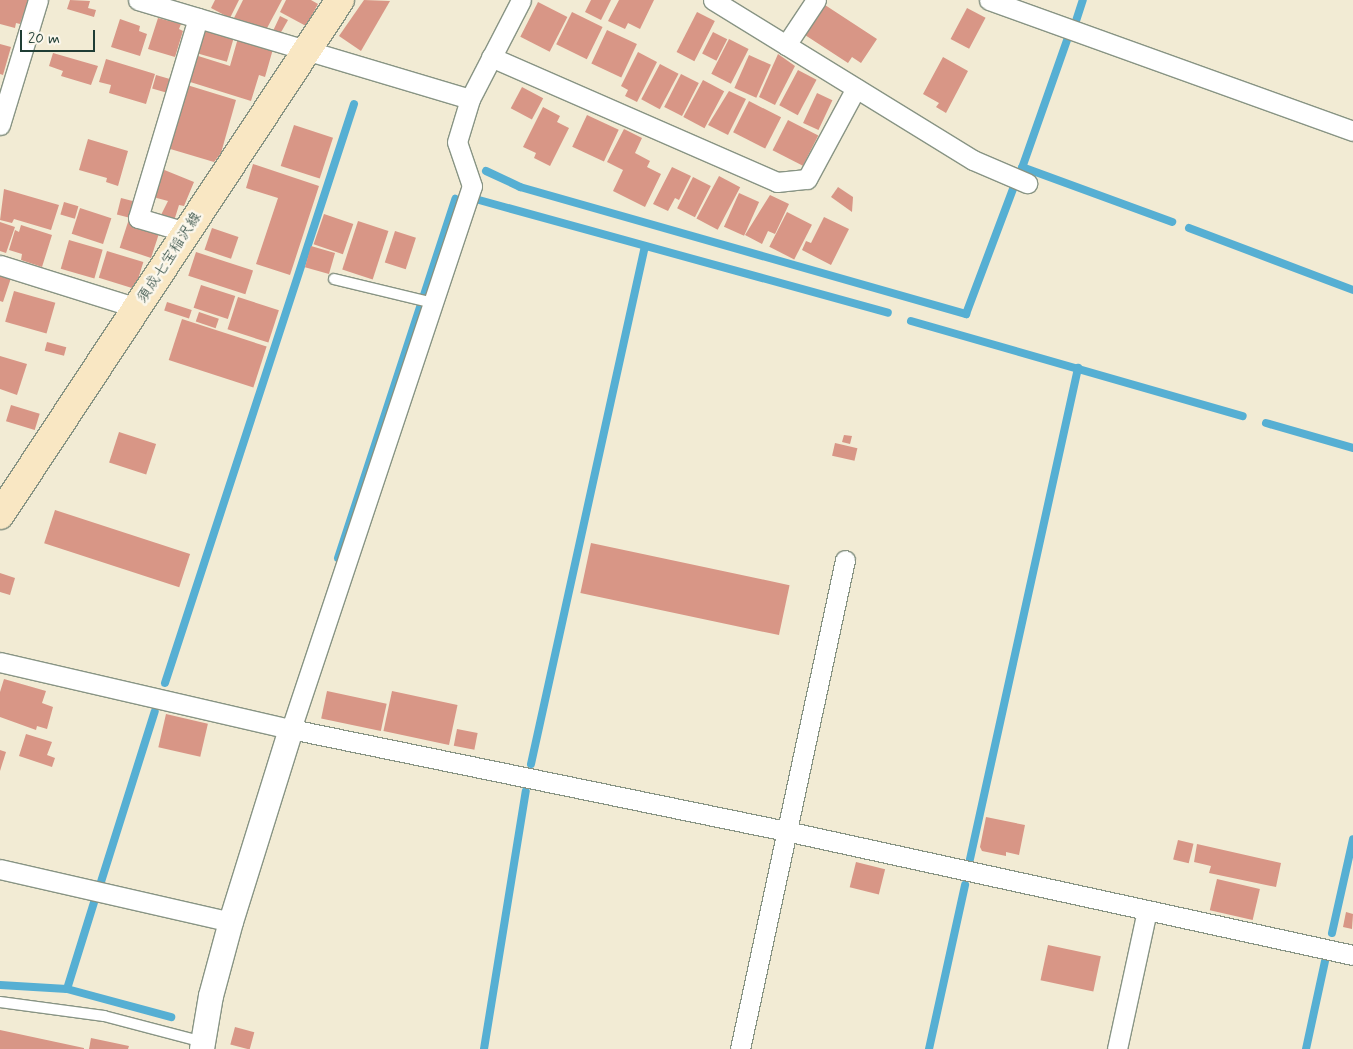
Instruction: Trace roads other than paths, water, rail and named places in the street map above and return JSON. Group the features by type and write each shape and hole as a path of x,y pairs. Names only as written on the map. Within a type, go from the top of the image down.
{"main road":[{"name":"須成七宝稲沢線","path":"0,515 340,0"}],"street":[{"path":"0,125 38,0"},
{"path":"138,0 470,99"},
{"path":"202,1046 211,996 231,922 291,729 429,302 472,186 457,142 470,99 521,0"},
{"path":"713,0 973,160 1028,182"},
{"path":"786,45 816,0"},
{"path":"989,0 1353,131"},
{"path":"186,232 138,218 198,18"},
{"path":"491,57 777,182 807,179 856,88"},
{"path":"0,265 137,308"},
{"path":"740,1049 845,560"},
{"path":"0,662 291,729 786,831 1353,955"},
{"path":"0,870 231,922"},
{"path":"1117,1049 1146,910"}],"lane":[{"path":"334,279 429,302"},
{"path":"0,1002 104,1016 202,1046"}],"waterway":[{"path":"1075,24 1083,0"},
{"path":"1022,168 1067,40"},
{"path":"165,683 354,104"},
{"path":"1022,167 1172,222"},
{"path":"486,171 520,187 966,314 1014,186"},
{"path":"338,558 455,199"},
{"path":"479,200 888,313"},
{"path":"1189,228 1353,290"},
{"path":"531,764 645,246"},
{"path":"911,321 1243,416"},
{"path":"970,859 1078,368"},
{"path":"1266,423 1353,448"},
{"path":"100,885 155,711"},
{"path":"484,1049 526,791"},
{"path":"1332,933 1353,839"},
{"path":"929,1049 965,885"},
{"path":"67,989 95,899"},
{"path":"1306,1049 1325,961"},
{"path":"0,985 67,989 171,1017"}]}
